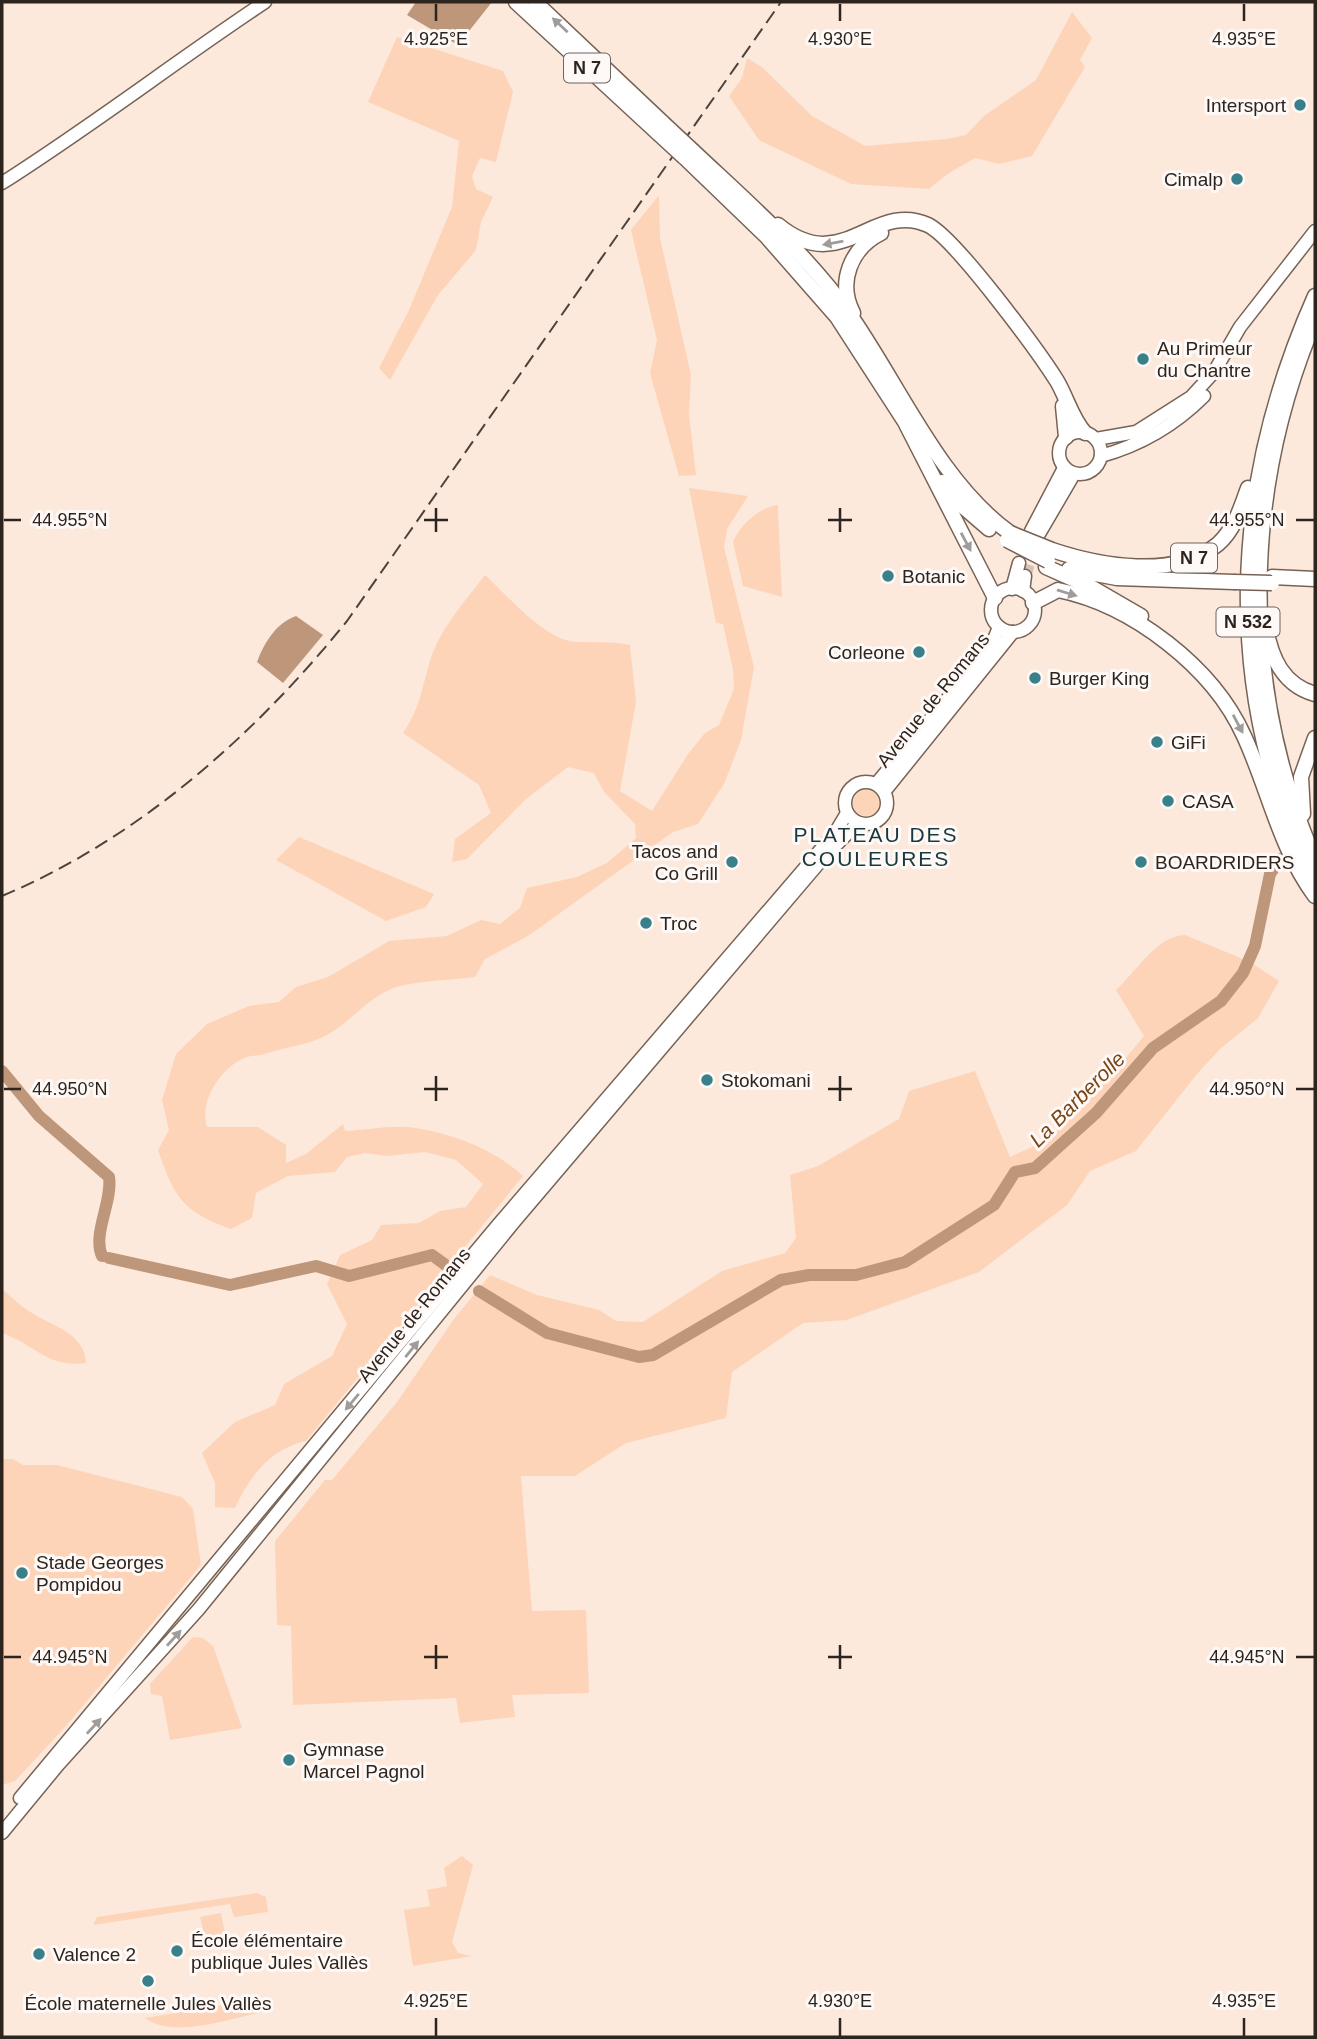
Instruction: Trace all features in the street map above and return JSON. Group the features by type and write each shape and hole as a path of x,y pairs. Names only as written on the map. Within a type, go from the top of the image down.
{"highway":[{"name":"N 7","path":"516,2 688,154 811,285 871,366 947,489 971,515 990,530 1049,558 1110,571 1234,579 1315,579"},
{"name":"N 7","path":"535,2 661,129"},
{"name":"N 7","path":"688,154 783,230 816,245 845,241 893,221 916,221 938,230 957,249 1049,370 1090,436"},
{"name":"N 7","path":"728,184 804,261 845,309 964,492 1007,540"},
{"path":"874,350 848,302 846,282 851,263 863,245 883,232 902,228 924,232 937,239 955,256 1050,383 1065,411 1066,437"},
{"name":"N 532","path":"1315,296 1293,346 1265,437 1252,511 1247,608 1256,704 1282,805 1315,885"},
{"name":"N 532","path":"1307,841 1283,772 1266,693 1259,615 1261,546 1277,433 1291,383 1315,320"},
{"path":"913,437 995,598"},
{"name":"N 7","path":"1049,558 1118,564 1169,564 1198,556 1218,544 1240,512 1265,437"},
{"path":"1261,546 1266,629 1274,657 1290,681 1315,694"},
{"name":"N 7","path":"1049,558 1150,622 1189,653 1211,677 1245,737 1282,840 1315,896"},
{"name":"N 7","path":"1272,580 1315,585"},
{"name":"N 7","path":"1033,603 1058,590 1103,606 1137,622 1164,641 1214,686"},
{"path":"1315,738 1301,777 1307,841 1315,860"}],"main road":[{"path":"2,183 78,136 187,53 265,2"},
{"path":"1302,250 1315,231"},
{"path":"1074,472 1059,450 1066,437 1136,432 1191,397 1214,372 1254,308 1315,236"},
{"path":"1035,533 1074,472 1095,468 1101,456 1147,439 1198,402 1225,369 1254,308"},
{"path":"1090,436 1101,456"},
{"path":"1017,590 1019,563"},
{"path":"1017,590 1033,603 1032,621 1021,631 1013,632 999,627 991,613 995,598 1017,590 1025,576"},
{"name":"Avenue de Romans","path":"880,788 991,647 999,627"},
{"name":"Avenue de Romans","path":"880,788 1013,632"},
{"name":"Avenue de Romans","path":"2,1833 58,1765 207,1600 514,1222 696,1001 835,833 847,813 845,797 850,788 861,782 880,788 887,802 881,818 872,824 858,823 824,857 696,1001"},
{"path":"847,813 858,823"},
{"name":"Avenue de Romans","path":"2,1821 497,1226 685,1015"}],"shaded area":[{"path":"416,2 492,2 458,45 407,15"},
{"path":"1072,12 1092,38 1080,60 1085,67 1032,156 999,164 975,158 929,189 851,184 759,140 729,96 742,78 747,58 762,67 812,116 865,146 966,135 984,116 1036,80"},
{"path":"397,37 503,71 513,92 496,162 480,158 472,176 476,189 493,197 481,222 476,250 438,295 390,380 379,368 409,310 452,207 459,141 368,102"},
{"path":"659,195 660,238 691,375 689,415 696,475 679,476 650,373 657,340 631,230"},
{"path":"689,488 748,496 727,529 724,547 754,667 741,740 724,784 698,824 673,832 528,936 485,959 475,977 420,982 391,989 321,1038 247,1057 235,1063 220,1078 209,1097 205,1117 207,1127 258,1127 286,1145 286,1163 306,1154 343,1124 345,1131 408,1127 445,1134 473,1144 500,1158 523,1176 306,1441 272,1457 254,1475 235,1508 215,1507 215,1483 202,1453 235,1422 275,1405 284,1384 332,1356 347,1324 327,1284 340,1255 372,1240 381,1225 419,1223 440,1211 466,1207 483,1184 456,1160 425,1152 387,1156 365,1153 347,1157 335,1172 288,1176 256,1193 252,1218 231,1229 215,1223 182,1201 169,1180 158,1150 169,1130 162,1100 176,1054 207,1024 249,1006 279,1002 296,987 328,977 389,941 447,936 481,920 500,924 520,908 527,888 577,877 607,863 636,838 635,824 604,792 594,773 568,767 526,799 467,859 452,862 455,839 491,813 479,785 403,733 418,703 429,663 443,632 485,575 528,616 552,634 576,642 630,645 636,702 620,791 652,811 688,754 705,733 719,725 734,689 733,670 723,624 716,623"},
{"path":"778,505 782,597 743,586 733,542 740,529 751,518 764,509"},
{"path":"296,616 323,635 283,683 257,662 272,634 282,623"},
{"path":"866,790 875,794 879,803 875,812 866,816 857,812 853,803 857,794"},
{"path":"299,837 434,894 426,907 386,921 276,860"},
{"path":"1185,935 1250,962 1279,981 1258,1018 1220,1049 1197,1074 1136,1151 1090,1171 1067,1205 979,1272 847,1320 803,1323 732,1372 726,1418 626,1443 575,1476 521,1476 532,1611 586,1610 589,1693 512,1695 515,1717 460,1723 456,1698 293,1705 291,1626 277,1625 275,1541 325,1480 332,1480 397,1402 454,1319 490,1275 537,1295 599,1310 616,1321 643,1322 722,1271 785,1253 796,1238 790,1175 818,1166 899,1119 909,1091 975,1071 1010,1157 1045,1141 1069,1120 1095,1084 1125,1059 1144,1036 1116,990 1156,948 1165,941"},
{"path":"2,1289 28,1311 74,1338 84,1353 86,1363 73,1364 51,1359 2,1333"},
{"path":"2,1459 13,1459 23,1465 57,1465 182,1497 193,1509 201,1565 66,1726 15,1781 2,1785"},
{"path":"193,1637 203,1638 213,1646 242,1728 170,1740 162,1696 151,1694 150,1684"},
{"path":"462,1856 473,1865 452,1942 458,1953 472,1956 413,1966 404,1910 430,1906 427,1890 447,1886 444,1868"},
{"path":"257,1893 266,1897 268,1912 234,1917 230,1904 93,1925 97,1917"},
{"path":"221,1913 227,1943 207,1946 200,1917"},
{"path":"261,1999 263,2012 202,2026 171,2027 145,2018"}],"waterway":[{"name":"La Barberolle","path":"479,1291 547,1333 639,1357 653,1355 781,1280 809,1275 856,1275 905,1262 994,1205 1015,1172 1035,1168 1096,1113 1153,1048 1221,1001 1243,973 1255,946 1270,874 1280,859"},
{"name":"La Barberolle","path":"2,1071 39,1116 109,1177 99,1238 102,1256"},
{"name":"La Barberolle","path":"109,1258 230,1285 316,1266 349,1276 432,1255 447,1266"}],"tunnel":[{"path":"1025,576 1035,546"}],"railway":[{"path":"2,896 100,845 147,814 233,743 311,663 347,621 781,2"}],"place":[{"name":"Intersport","path":"1300,105"},
{"name":"Cimalp","path":"1237,179"},
{"name":"Au Primeur du Chantre","path":"1143,359"},
{"name":"Botanic","path":"888,576"},
{"name":"Corleone","path":"919,652"},
{"name":"Burger King","path":"1035,678"},
{"name":"GiFi","path":"1157,742"},
{"name":"CASA","path":"1168,801"},
{"name":"Tacos and Co Grill","path":"732,862"},
{"name":"BOARDRIDERS","path":"1141,862"},
{"name":"Troc","path":"646,923"},
{"name":"Stokomani","path":"707,1080"},
{"name":"Stade Georges Pompidou","path":"22,1573"},
{"name":"Gymnase Marcel Pagnol","path":"289,1760"},
{"name":"École élémentaire publique Jules Vallès","path":"177,1951"},
{"name":"Valence 2","path":"39,1954"},
{"name":"École maternelle Jules Vallès","path":"148,1981"}],"district":[{"name":"PLATEAU DES COULEURES","path":"876,846"}]}
